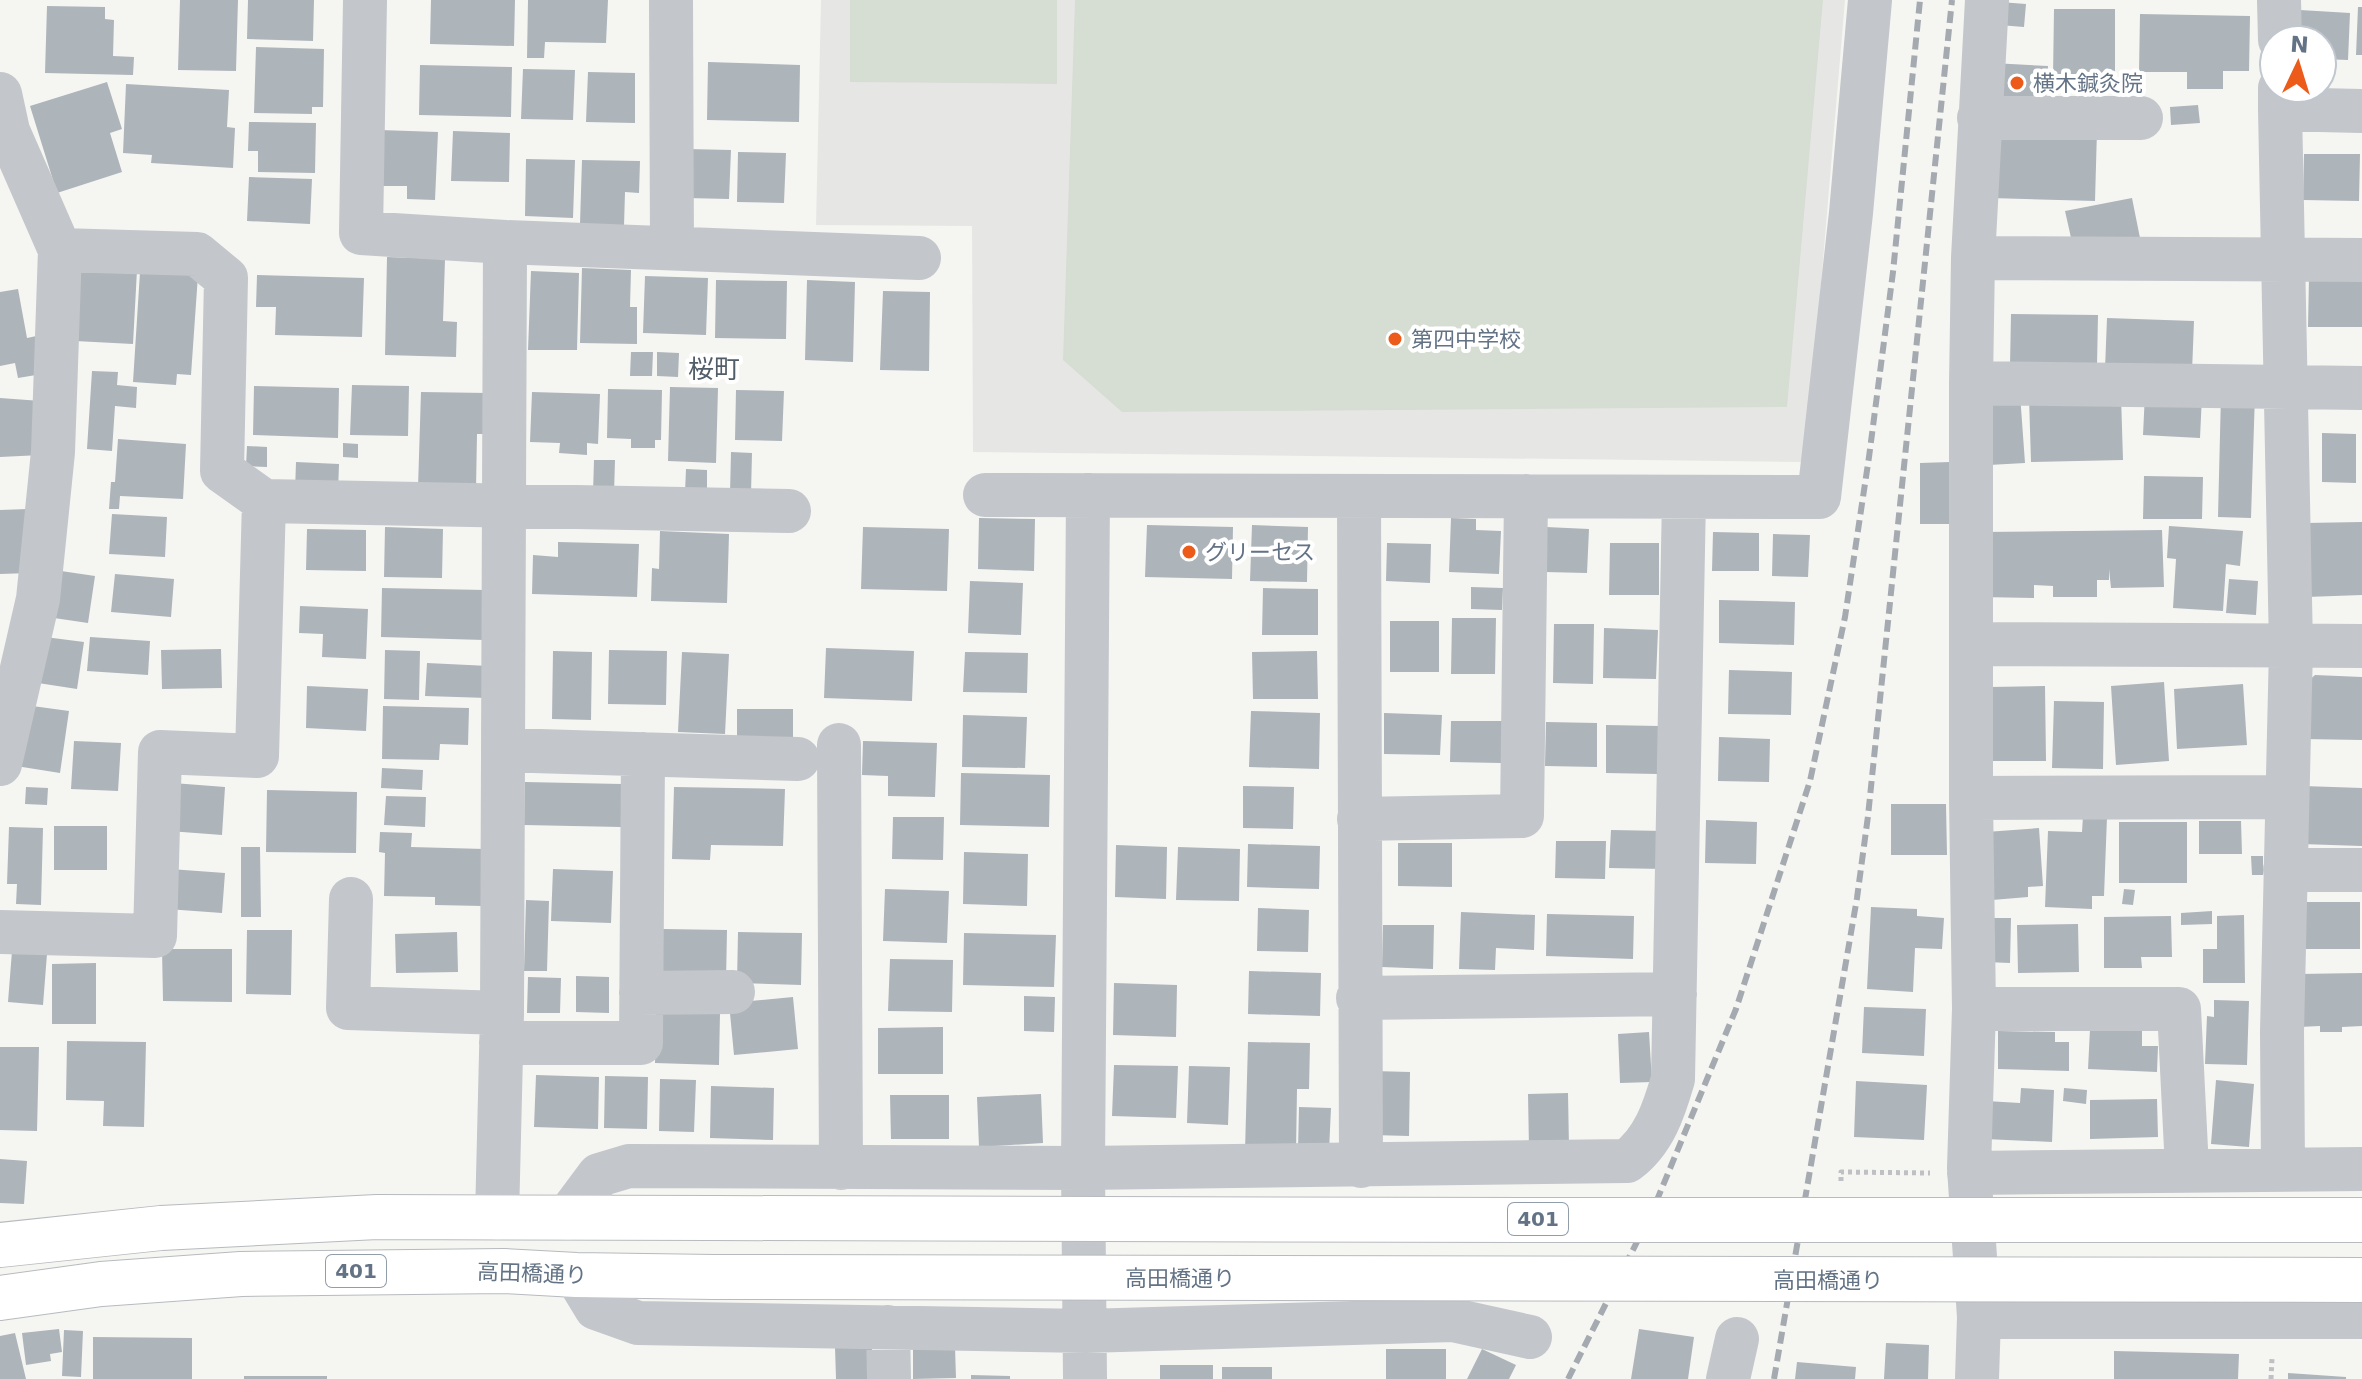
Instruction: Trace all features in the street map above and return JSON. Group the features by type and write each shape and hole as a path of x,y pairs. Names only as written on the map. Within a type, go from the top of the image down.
{"highway":[{"name":"401","path":"0,1245 161,1228 377,1217 1840,1222 2362,1220"},
{"name":"高田橋通り","path":"0,1298 101,1284 241,1274 489,1271 714,1277 2362,1280"}],"street":[{"path":"365,0 361,233 505,242 672,246 919,258"},
{"path":"671,0 672,246"},
{"path":"985,495 1819,497 1851,213 1870,0"},
{"path":"1977,1379 1979,1317 1969,1173 1974,1009 1971,383 1973,258 1987,0"},
{"path":"2279,0 2280,24"},
{"path":"2280,104 2291,647 2282,1032 2283,1169"},
{"path":"2314,104 2362,111"},
{"path":"1979,118 2141,118"},
{"path":"0,764 38,599 53,452 60,250 3,119"},
{"path":"497,1218 502,1028 505,242"},
{"path":"60,250 197,254 226,278 222,471 264,501 789,511"},
{"path":"1973,258 2362,260"},
{"path":"1971,383 2362,388"},
{"path":"1085,1379 1083,1168 1088,495"},
{"path":"1359,496 1358,998 1361,1166"},
{"path":"1359,819 1522,816 1526,496"},
{"path":"567,1218 599,1175 629,1166 1083,1168 1627,1161 1641,1151 1663,1113 1673,1079 1684,497"},
{"path":"0,932 155,936 160,752 257,756 264,501"},
{"path":"1973,644 2362,646"},
{"path":"839,745 841,1168"},
{"path":"504,750 798,759"},
{"path":"351,899 348,1008 641,1043 643,754"},
{"path":"1971,798 2287,797"},
{"path":"2285,870 2362,870"},
{"path":"641,993 733,992"},
{"path":"1358,998 1675,994"},
{"path":"1974,1009 2179,1009 2187,1169"},
{"path":"1969,1173 2362,1169"},
{"path":"576,1275 596,1308 638,1323 1086,1331 1453,1320 1530,1337"},
{"path":"1979,1317 2362,1317"},
{"path":"888,1327 889,1379"}],"path":[{"path":"1840,1194 1841,1172 1969,1173"}],"shaded area":[{"name":"第四中学校","path":"821,0 1845,0 1806,462 973,452 972,226 816,225"},
{"path":"850,0 1057,0 1057,84 850,82"},
{"name":"第四中学校","path":"1075,0 1823,0 1787,407 1122,412 1063,360"}],"building":[{"path":"180,0 238,0 236,71 178,70"},
{"path":"248,0 314,0 313,41 247,39"},
{"path":"431,0 515,0 514,46 430,44"},
{"path":"528,0 608,0 606,43 545,42 544,58 527,58"},
{"path":"2000,2 2026,4 2024,27 1999,25"},
{"path":"47,6 105,7 105,19 114,20 113,56 134,57 133,75 45,73"},
{"path":"2358,7 2362,7 2362,55 2356,55"},
{"path":"2054,9 2115,9 2115,78 2053,78"},
{"path":"2300,10 2350,13 2348,60 2338,60 2338,24 2300,24"},
{"path":"2140,14 2250,16 2249,71 2223,71 2223,89 2187,89 2187,72 2139,72"},
{"path":"256,47 324,49 323,107 312,107 312,114 254,113"},
{"path":"708,62 800,65 799,122 707,120"},
{"path":"1992,63 2048,66 2046,102 1990,99"},
{"path":"420,65 512,67 511,117 419,115"},
{"path":"523,69 575,70 573,120 521,119"},
{"path":"588,72 635,73 635,123 586,122"},
{"path":"107,82 122,129 110,133 122,172 57,193 30,106"},
{"path":"126,84 229,90 227,127 235,128 233,168 151,163 152,155 123,153"},
{"path":"2198,105 2200,123 2171,125 2170,107"},
{"path":"249,122 316,123 315,173 258,172 258,151 248,151"},
{"path":"1993,127 2097,130 2095,201 1990,198"},
{"path":"380,130 438,132 435,200 407,199 407,186 378,186"},
{"path":"453,131 510,133 509,182 451,181"},
{"path":"687,149 731,150 729,199 686,198"},
{"path":"738,152 786,153 784,203 737,202"},
{"path":"2304,154 2360,154 2359,201 2303,200"},
{"path":"526,159 575,160 573,218 525,216"},
{"path":"582,160 640,161 639,193 625,192 624,226 580,224"},
{"path":"249,177 312,179 310,224 247,221"},
{"path":"2132,198 2140,238 2074,251 2065,211"},
{"path":"387,257 445,259 443,321 457,322 456,357 385,355"},
{"path":"79,267 137,270 133,344 75,341"},
{"path":"582,268 631,270 630,307 637,307 637,344 580,343"},
{"path":"531,271 579,273 577,350 528,350"},
{"path":"140,272 198,275 191,375 177,374 176,385 133,382"},
{"path":"257,275 364,278 362,337 275,335 276,307 256,307"},
{"path":"645,276 708,278 706,335 643,333"},
{"path":"2309,278 2362,279 2362,327 2308,327"},
{"path":"716,280 787,281 786,339 715,338"},
{"path":"807,280 855,282 853,362 805,360"},
{"path":"18,289 27,338 41,335 48,373 18,378 15,363 0,366 0,292"},
{"path":"883,291 930,292 929,371 880,370"},
{"path":"2011,314 2098,315 2097,366 2010,366"},
{"path":"2107,318 2194,321 2192,372 2105,369"},
{"path":"631,352 653,352 652,376 630,376"},
{"path":"657,352 679,353 678,377 657,376"},
{"path":"92,371 118,372 117,385 137,387 136,408 115,406 112,451 87,449"},
{"path":"352,385 409,386 408,436 350,435"},
{"path":"254,386 339,388 338,438 253,435"},
{"path":"670,387 718,388 716,463 668,461"},
{"path":"608,389 662,390 661,440 655,440 655,448 631,448 631,439 607,438"},
{"path":"736,390 784,391 782,441 735,440"},
{"path":"421,392 488,393 487,434 477,434 476,489 418,488"},
{"path":"532,392 600,394 598,444 587,443 587,455 559,453 560,443 530,442"},
{"path":"2145,393 2202,395 2200,438 2143,435"},
{"path":"2020,394 2025,463 1989,465 1985,396"},
{"path":"2221,394 2255,394 2251,518 2218,517"},
{"path":"2121,396 2123,460 2031,462 2029,397"},
{"path":"0,398 41,401 41,455 0,457"},
{"path":"2322,433 2356,434 2356,483 2322,482"},
{"path":"118,439 186,444 183,499 120,496 119,509 109,509 111,482 115,482"},
{"path":"343,443 358,444 358,458 343,457"},
{"path":"247,446 267,447 267,467 246,466"},
{"path":"731,452 752,453 751,494 730,494"},
{"path":"594,460 615,460 614,494 593,493"},
{"path":"296,462 339,464 338,492 295,491"},
{"path":"1950,462 1951,524 1920,524 1920,463"},
{"path":"686,469 707,470 707,493 685,492"},
{"path":"2144,476 2203,477 2202,519 2143,519"},
{"path":"28,509 30,573 0,574 0,510"},
{"path":"112,514 167,517 165,557 109,554"},
{"path":"979,518 1035,519 1034,571 978,569"},
{"path":"1451,518 1476,519 1476,530 1501,531 1499,574 1449,572"},
{"path":"2362,522 2362,595 2306,597 2305,523"},
{"name":"グリーセス","path":"1147,525 1233,527 1232,579 1145,577"},
{"path":"1252,525 1308,527 1307,582 1250,581"},
{"path":"2169,526 2243,531 2240,566 2226,564 2223,611 2173,608 2176,559 2167,558"},
{"path":"385,527 443,529 442,578 384,577"},
{"path":"863,527 949,529 947,591 861,589"},
{"path":"1546,527 1589,529 1587,573 1545,572"},
{"path":"307,529 366,530 366,571 306,570"},
{"path":"2162,530 2164,587 2111,588 2109,569 2109,580 2097,580 2097,597 2053,597 2053,586 2034,585 2034,598 1981,597 1982,532"},
{"path":"660,531 729,534 727,603 651,601 652,568 659,569"},
{"path":"1713,532 1759,533 1759,571 1712,571"},
{"path":"1773,534 1810,535 1808,577 1772,576"},
{"path":"558,542 639,544 637,597 532,594 533,555 558,557"},
{"path":"1387,543 1431,544 1430,583 1386,581"},
{"path":"1610,543 1659,543 1659,595 1609,595"},
{"path":"61,571 95,576 88,623 54,618"},
{"path":"115,574 174,579 171,617 111,612"},
{"path":"2229,579 2258,581 2256,615 2226,613"},
{"path":"970,581 1023,583 1021,635 968,633"},
{"path":"1471,587 1503,588 1502,610 1471,609"},
{"path":"382,588 485,590 484,640 381,637"},
{"path":"1263,588 1318,589 1318,635 1262,635"},
{"path":"1719,600 1795,602 1794,645 1719,643"},
{"path":"300,606 368,609 366,659 322,657 323,634 299,633"},
{"path":"1452,618 1496,618 1495,674 1451,674"},
{"path":"1390,621 1439,621 1439,672 1390,672"},
{"path":"1554,624 1594,624 1593,684 1553,683"},
{"path":"1604,628 1658,630 1656,679 1603,678"},
{"path":"45,637 84,642 77,689 38,683"},
{"path":"90,637 150,641 148,675 87,671"},
{"path":"826,648 914,651 912,701 824,698"},
{"path":"221,649 222,688 162,689 161,650"},
{"path":"385,650 420,651 419,700 384,699"},
{"path":"609,650 667,651 666,705 608,704"},
{"path":"553,651 592,652 591,720 552,719"},
{"path":"1317,651 1318,699 1253,699 1252,652"},
{"path":"682,652 729,654 725,734 678,732"},
{"path":"965,652 1028,653 1027,693 963,692"},
{"path":"427,663 489,666 488,698 425,696"},
{"path":"1729,670 1792,672 1791,715 1728,714"},
{"path":"2315,675 2362,677 2362,740 2303,739 2304,685"},
{"path":"2164,682 2169,761 2116,765 2111,686"},
{"path":"2243,684 2247,745 2177,749 2174,689"},
{"path":"307,686 368,689 366,731 306,728"},
{"path":"2045,686 2046,761 1990,761 1990,687"},
{"path":"2054,701 2104,702 2103,769 2052,768"},
{"path":"25,705 69,711 60,773 16,766"},
{"path":"383,706 469,708 468,745 440,744 439,760 382,759"},
{"path":"737,709 793,709 793,747 737,747"},
{"path":"1251,711 1320,713 1319,769 1249,767"},
{"path":"1384,713 1442,715 1440,755 1384,754"},
{"path":"963,715 1027,717 1025,768 962,767"},
{"path":"1451,721 1502,721 1501,763 1450,762"},
{"path":"1546,722 1597,723 1597,767 1545,766"},
{"path":"1606,725 1659,726 1658,774 1606,773"},
{"path":"1719,737 1770,739 1769,782 1718,781"},
{"path":"74,741 121,743 118,791 71,789"},
{"path":"863,741 937,743 935,797 888,796 888,776 862,775"},
{"path":"382,768 423,770 422,790 381,788"},
{"path":"961,773 1050,775 1049,827 960,825"},
{"path":"525,782 622,784 621,827 524,825"},
{"path":"173,783 225,787 222,835 169,831"},
{"path":"1243,786 1294,787 1293,829 1243,828"},
{"path":"2303,786 2362,788 2362,846 2301,844"},
{"path":"26,787 48,788 47,805 25,804"},
{"path":"674,787 785,789 783,846 711,845 710,860 672,859"},
{"path":"267,790 357,792 356,853 266,852"},
{"path":"386,796 426,797 425,827 384,825"},
{"path":"1891,804 1946,804 1947,855 1891,855"},
{"path":"2083,816 2107,817 2104,896 2092,896 2092,909 2045,907 2048,831 2082,832"},
{"path":"893,817 944,817 943,860 892,859"},
{"path":"1706,820 1757,822 1756,864 1705,863"},
{"path":"2199,821 2241,821 2242,854 2199,854"},
{"path":"2119,822 2187,822 2187,883 2119,883"},
{"path":"54,826 107,826 107,870 54,870"},
{"path":"9,827 43,828 41,905 16,904 17,884 7,884"},
{"path":"2039,828 2043,886 2028,887 2028,897 1992,900 1986,832"},
{"path":"1611,830 1665,831 1664,869 1609,868"},
{"path":"380,832 412,833 411,847 485,849 483,906 435,905 435,897 384,896 385,853 379,852"},
{"path":"1556,841 1606,841 1605,879 1555,878"},
{"path":"1398,843 1452,843 1452,887 1398,886"},
{"path":"1248,844 1320,846 1319,889 1247,887"},
{"path":"1116,845 1167,847 1166,899 1115,897"},
{"path":"241,847 260,847 261,917 241,917"},
{"path":"1178,847 1240,849 1239,901 1176,900"},
{"path":"964,852 1028,854 1027,906 963,904"},
{"path":"2251,856 2263,856 2263,875 2252,875"},
{"path":"170,869 225,873 222,913 167,909"},
{"path":"553,869 613,871 611,923 551,921"},
{"path":"885,889 949,891 947,943 883,941"},
{"path":"2124,889 2135,890 2133,905 2122,904"},
{"path":"526,900 549,901 547,971 524,971"},
{"path":"2301,902 2360,902 2360,949 2300,949"},
{"path":"1871,907 1917,909 1917,916 1944,918 1942,949 1915,948 1913,992 1867,989"},
{"path":"1258,908 1309,910 1308,952 1257,951"},
{"path":"2212,911 2212,924 2181,925 2181,913"},
{"path":"1461,912 1535,915 1534,950 1496,948 1495,970 1459,969"},
{"path":"1547,914 1634,916 1633,959 1546,956"},
{"path":"2244,915 2245,983 2203,983 2203,949 2217,949 2217,916"},
{"path":"2171,916 2172,957 2141,957 2142,968 2104,968 2104,917"},
{"path":"1986,918 2011,918 2010,963 1986,962"},
{"path":"2078,924 2079,972 2018,973 2017,925"},
{"path":"1383,925 1434,925 1433,969 1382,967"},
{"path":"663,929 727,930 726,982 662,981"},
{"path":"247,930 292,930 291,995 246,994"},
{"path":"457,932 458,972 396,973 395,934"},
{"path":"738,932 802,933 801,985 737,983"},
{"path":"964,933 1056,935 1054,987 963,985"},
{"path":"162,949 232,949 232,1002 163,1001"},
{"path":"12,951 47,954 43,1005 8,1002"},
{"path":"890,959 953,960 952,1012 888,1011"},
{"path":"96,963 96,1024 52,1024 52,964"},
{"path":"1249,971 1321,973 1320,1016 1248,1014"},
{"path":"2362,973 2362,1026 2342,1027 2342,1032 2320,1032 2320,1026 2299,1027 2298,974"},
{"path":"576,976 609,977 609,1013 576,1012"},
{"path":"528,977 561,978 560,1013 527,1013"},
{"path":"1114,983 1177,985 1176,1037 1113,1035"},
{"path":"1024,996 1055,997 1054,1032 1024,1031"},
{"path":"793,997 798,1049 734,1055 729,1003"},
{"path":"2214,1000 2249,1001 2247,1065 2205,1064 2207,1016 2214,1017"},
{"path":"1864,1007 1926,1009 1924,1056 1862,1053"},
{"path":"656,1012 720,1013 719,1065 655,1063"},
{"path":"943,1027 943,1074 878,1074 878,1028"},
{"path":"2090,1029 2142,1030 2142,1046 2158,1046 2157,1072 2088,1069"},
{"path":"1998,1031 2055,1032 2055,1042 2069,1042 2069,1071 1998,1069"},
{"path":"1649,1032 1652,1082 1620,1083 1618,1034"},
{"path":"67,1041 146,1042 144,1127 103,1126 104,1101 66,1100"},
{"path":"1248,1042 1310,1043 1309,1089 1297,1089 1296,1152 1245,1151"},
{"path":"0,1047 39,1047 37,1131 0,1130"},
{"path":"1114,1065 1178,1066 1176,1118 1112,1116"},
{"path":"1189,1066 1230,1067 1228,1125 1187,1123"},
{"path":"1373,1071 1410,1072 1409,1136 1372,1135"},
{"path":"536,1075 599,1077 598,1129 534,1127"},
{"path":"605,1076 648,1077 647,1129 604,1128"},
{"path":"660,1079 696,1080 694,1132 659,1131"},
{"path":"2216,1080 2254,1084 2249,1147 2211,1144"},
{"path":"1856,1081 1927,1085 1924,1140 1854,1137"},
{"path":"711,1086 774,1088 773,1140 710,1138"},
{"path":"2021,1088 2054,1090 2052,1142 1985,1139 1986,1101 2020,1103"},
{"path":"2064,1088 2087,1090 2086,1104 2063,1101"},
{"path":"1568,1093 1569,1148 1529,1148 1528,1094"},
{"path":"1041,1094 1043,1143 979,1147 977,1097"},
{"path":"890,1095 949,1095 949,1139 891,1139"},
{"path":"2157,1099 2158,1137 2090,1139 2090,1100"},
{"path":"1299,1107 1331,1108 1329,1151 1298,1151"},
{"path":"0,1159 27,1161 24,1204 0,1203"},
{"path":"59,1329 62,1352 50,1354 51,1361 26,1365 22,1333"},
{"path":"1639,1329 1694,1337 1688,1379 1631,1379"},
{"path":"64,1330 83,1331 81,1377 62,1376"},
{"path":"15,1333 26,1379 0,1379 0,1336"},
{"path":"93,1337 192,1338 192,1379 93,1379"},
{"path":"1886,1343 1929,1345 1928,1379 1884,1379"},
{"path":"835,1347 872,1347 873,1379 836,1379"},
{"path":"955,1347 956,1378 913,1379 913,1348"},
{"path":"1386,1349 1446,1349 1446,1379 1386,1379"},
{"path":"1482,1349 1516,1365 1509,1379 1467,1379"},
{"path":"2114,1351 2239,1354 2238,1379 2114,1379"},
{"path":"1797,1362 1856,1367 1855,1379 1795,1379"},
{"path":"1160,1365 1213,1365 1213,1379 1160,1379"},
{"path":"1222,1367 1272,1367 1272,1379 1222,1379"},
{"path":"2288,1373 2346,1377 2346,1379 2288,1379"},
{"path":"971,1375 1010,1376 1010,1379 971,1379"},
{"path":"244,1376 327,1376 327,1379 244,1379"}],"railway":[{"path":"1568,1379 1652,1212 1736,1009 1810,781 1845,617 1869,457 1893,272 1920,0"},
{"path":"1774,1379 1857,898 1868,816 1952,0"}],"place":[{"name":"横木鍼灸院","path":"2017,83"},
{"name":"第四中学校","path":"1395,339"},
{"name":"グリーセス","path":"1189,552"}],"district":[{"name":"桜町","path":"714,369"}]}
